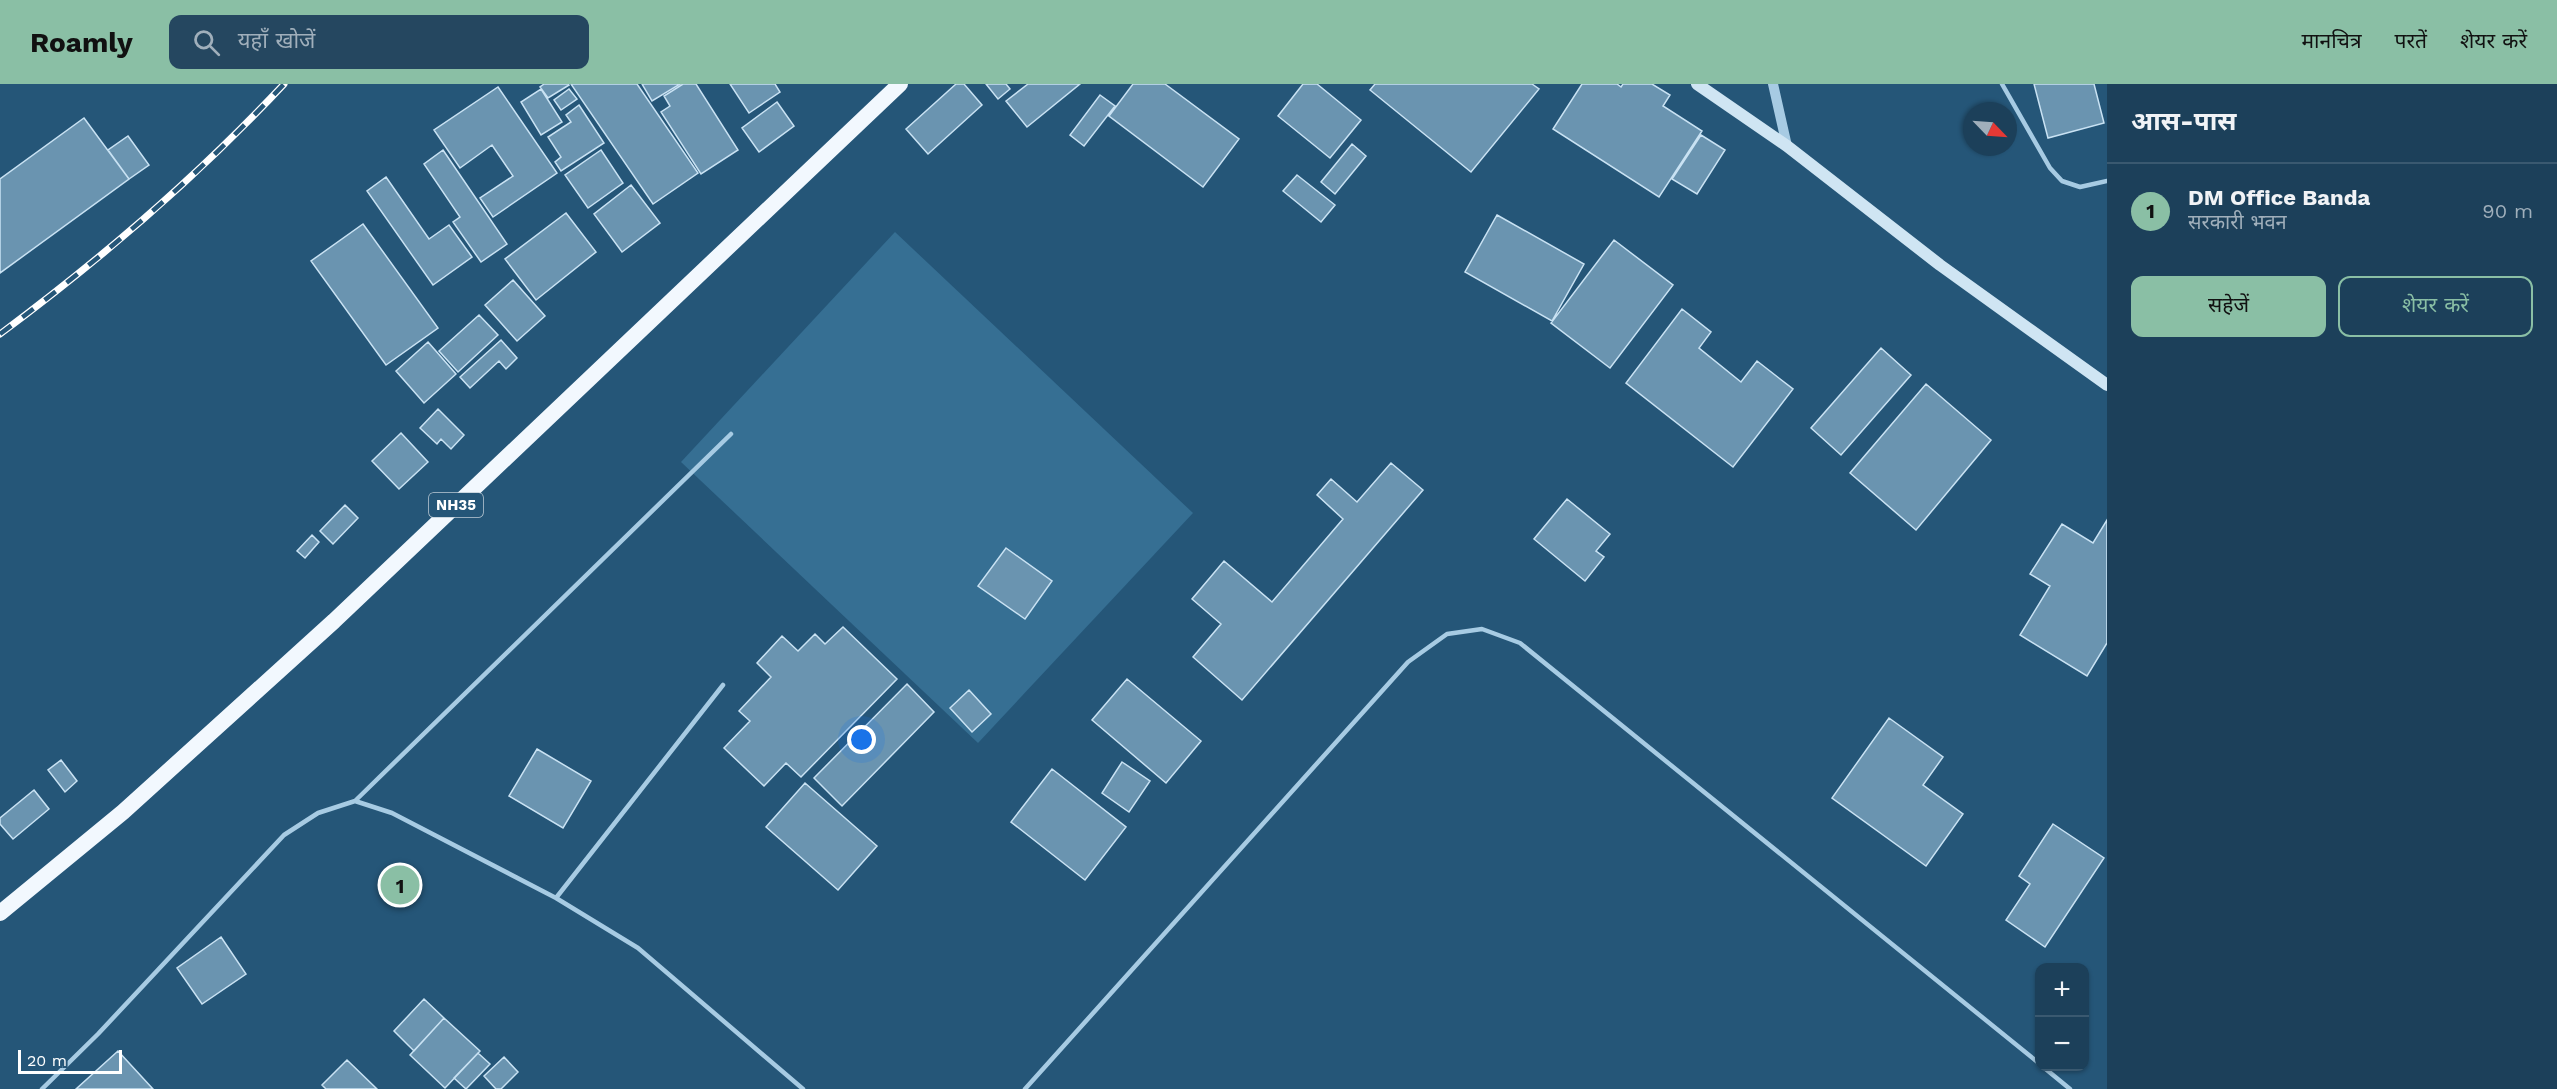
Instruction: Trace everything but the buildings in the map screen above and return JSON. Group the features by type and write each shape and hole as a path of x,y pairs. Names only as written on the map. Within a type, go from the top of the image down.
{"highway":[{"name":"NH35","path":"0,913 123,812 334,621 900,84"}],"main road":[{"path":"1696,84 1787,146 1940,265 2107,385"}],"street":[{"path":"1773,84 1787,146"}],"lane":[{"path":"2002,84 2050,168 2062,181 2080,187 2107,181"},
{"path":"42,1089 98,1034 284,835 318,813 355,801 731,434"},
{"path":"1025,1089 1408,662 1447,634 1482,629 1520,643 2035,1060"},
{"path":"556,897 723,685"},
{"path":"355,801 392,813 593,918 638,948 803,1089"},
{"path":"2048,1071 2070,1089"}],"shaded area":[{"path":"895,232 1193,513 978,743 681,462"}],"railway":[{"path":"0,334 148,215 218,151 284,84"}],"place":[{"name":"DM Office Banda","path":"400,885"}]}
